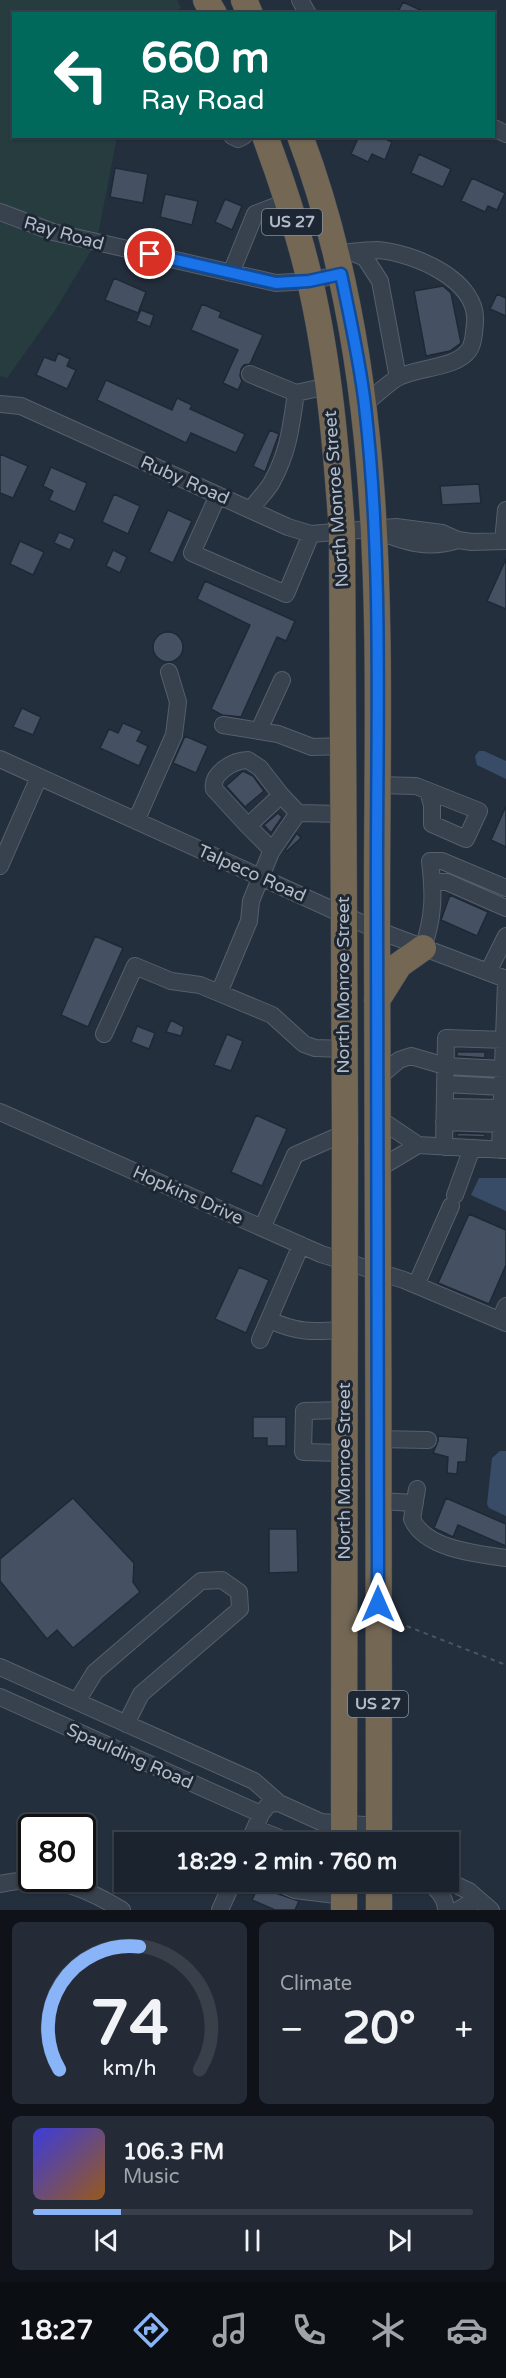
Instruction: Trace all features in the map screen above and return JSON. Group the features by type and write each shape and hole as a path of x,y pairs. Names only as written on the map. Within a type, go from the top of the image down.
{"highway":[{"name":"North Monroe Street","path":"266,138 309,281 336,441 342,531 345,1133 344,1832"},
{"name":"North Monroe Street","path":"301,138 342,260 364,404 374,530 379,1077 379,1832"},
{"path":"377,1000 399,965 423,948"},
{"path":"344,1418 378,1432"},
{"path":"379,1892 379,1910"}],"street":[{"path":"231,273 255,214 286,202"},
{"name":"Ray Road","path":"0,212 53,232 276,283 309,281 342,260 378,250 402,255 454,279 467,292 476,313 470,349 462,357 398,378 364,404"},
{"path":"342,260 365,258 380,281 398,378"},
{"path":"250,374 296,393 328,386"},
{"path":"251,510 257,499 272,483 288,447 296,393"},
{"name":"Ruby Road","path":"0,404 21,406 288,527 311,534 396,527 442,532 458,540 485,543 504,541"},
{"path":"218,495 192,553 286,594 311,534"},
{"path":"504,541 506,510"},
{"path":"136,821 174,735 178,702 169,672"},
{"path":"259,730 282,680"},
{"path":"223,725 278,734 312,747 342,747"},
{"name":"Talpeco Road","path":"0,759 377,930 506,981"},
{"path":"272,850 214,789 213,783 217,775 236,762 248,760 260,768 298,813 342,814"},
{"path":"0,866 39,777"},
{"path":"376,785 416,786 428,791"},
{"path":"248,826 281,795"},
{"path":"219,993 249,921 251,901 272,850 298,813"},
{"path":"423,948 432,922 434,896 430,861 442,861 506,888"},
{"path":"433,882 447,882 506,908"},
{"path":"488,972 506,936"},
{"path":"104,1034 135,966 171,981 200,985 272,1015 304,1044 315,1048 344,1049"},
{"path":"378,1118 418,1145 503,1150 501,1116 506,981"},
{"path":"444,1147 446,1038 505,1040"},
{"path":"379,1077 399,1060 411,1056 445,1066 503,1068"},
{"path":"445,1084 502,1087"},
{"name":"Hopkins Drive","path":"0,1112 301,1245 504,1316"},
{"path":"445,1115 501,1116"},
{"path":"262,1228 295,1155 345,1133"},
{"path":"378,1169 418,1145"},
{"path":"416,1285 453,1200 472,1148"},
{"path":"260,1340 301,1245"},
{"path":"269,1320 294,1330 312,1332 344,1330"},
{"path":"344,1418 304,1411 303,1452 344,1453"},
{"path":"378,1432 428,1440"},
{"path":"378,1501 416,1496 412,1519 416,1527 429,1539 463,1551 506,1558"},
{"path":"77,1701 95,1672 201,1581 222,1580 239,1592 240,1609 141,1694 126,1724"},
{"path":"0,1667 254,1781 279,1803 342,1832"},
{"name":"Spaulding Road","path":"0,1696 255,1828"},
{"path":"255,1828 269,1804 279,1803"},
{"path":"0,1884 43,1879 67,1883 88,1891 122,1910"},
{"path":"220,1910 228,1892"},
{"path":"328,1892 344,1896"},
{"path":"445,1895 480,1901"},
{"path":"458,1910 470,1903 480,1901"}],"path":[{"path":"378,1625 404,1625 506,1665"}],"green space":[{"path":"0,0 177,0 181,8 174,12 12,12 12,138 117,138 98,235 35,218 0,204"},
{"path":"0,221 29,233 92,249 54,312 7,378 0,376"}],"water":[{"path":"479,751 506,761 506,779 477,765 475,756"},
{"path":"479,1178 506,1178 506,1211 471,1195"},
{"path":"500,1451 506,1451 506,1516 489,1508 487,1504 492,1458"}],"building":[{"path":"403,2 425,12 398,12"},
{"path":"358,138 383,138 392,142 385,160 372,154 368,162 351,154"},
{"path":"419,154 451,169 443,187 411,173"},
{"path":"115,168 148,174 143,203 110,197"},
{"path":"472,178 505,193 497,210 488,206 485,212 461,201"},
{"path":"165,194 198,201 192,225 160,217"},
{"path":"225,199 242,206 232,230 215,222"},
{"path":"114,278 146,292 138,313 105,300"},
{"path":"443,286 451,293 461,343 450,351 426,356 414,291"},
{"path":"497,294 506,298 506,316 490,309"},
{"path":"202,304 221,312 219,317 263,335 250,364 244,365 241,369 242,381 238,390 223,383 238,350 191,330"},
{"path":"141,310 154,315 150,327 136,321"},
{"path":"58,353 70,359 67,366 76,370 67,389 36,375 44,357 55,361"},
{"path":"106,380 172,410 177,398 192,405 190,409 245,434 236,453 191,433 186,443 97,400"},
{"path":"270,430 279,434 265,472 253,466"},
{"path":"0,454 28,466 13,498 0,493"},
{"path":"51,467 87,483 75,512 49,500 53,491 43,486"},
{"path":"479,484 481,503 442,505 440,486"},
{"path":"114,494 140,506 128,534 102,522"},
{"path":"168,510 192,521 173,563 149,552"},
{"path":"59,532 75,539 70,550 54,543"},
{"path":"20,541 44,552 33,575 10,564"},
{"path":"113,550 127,557 120,573 106,566"},
{"path":"506,559 506,609 487,601"},
{"path":"205,581 295,621 286,641 277,637 241,717 222,715 211,709 250,625 197,599"},
{"path":"168,632 179,636 183,647 179,658 168,662 157,658 153,647 157,636"},
{"path":"22,708 41,717 33,735 13,727"},
{"path":"123,723 142,731 137,741 148,746 139,766 100,748 109,729 118,733"},
{"path":"185,736 208,746 196,773 173,763"},
{"path":"243,771 253,776 264,791 245,807 226,786"},
{"path":"506,806 506,847 491,840"},
{"path":"278,813 282,817 271,833 264,825"},
{"path":"297,833 301,838 287,851 285,850"},
{"path":"450,895 488,912 477,936 441,920"},
{"path":"95,936 123,948 88,1027 61,1015"},
{"path":"171,1020 184,1027 181,1036 166,1032"},
{"path":"137,1026 155,1033 149,1049 131,1042"},
{"path":"227,1034 243,1041 231,1071 214,1065"},
{"path":"457,1052 485,1052 485,1058 457,1056"},
{"path":"256,1115 287,1129 262,1186 231,1172"},
{"path":"457,1133 485,1134 485,1137 457,1136"},
{"path":"469,1214 506,1230 506,1265 489,1304 438,1283"},
{"path":"239,1267 269,1280 246,1333 215,1319"},
{"path":"253,1417 286,1417 286,1446 267,1446 267,1438 253,1438"},
{"path":"438,1436 468,1438 466,1462 458,1462 457,1474 447,1473 448,1457 433,1453"},
{"path":"73,1498 134,1563 133,1582 140,1592 73,1648 57,1630 47,1639 0,1581 0,1559"},
{"path":"446,1498 506,1524 506,1546 458,1525 453,1537 434,1528"},
{"path":"269,1529 297,1529 298,1572 269,1573"},
{"path":"256,1892 273,1892 299,1901 295,1910 275,1910 252,1900"}],"route":[{"path":"150,254 276,283 309,281 341,274 357,356 372,479 376,578 379,1077 378,1604"}]}
